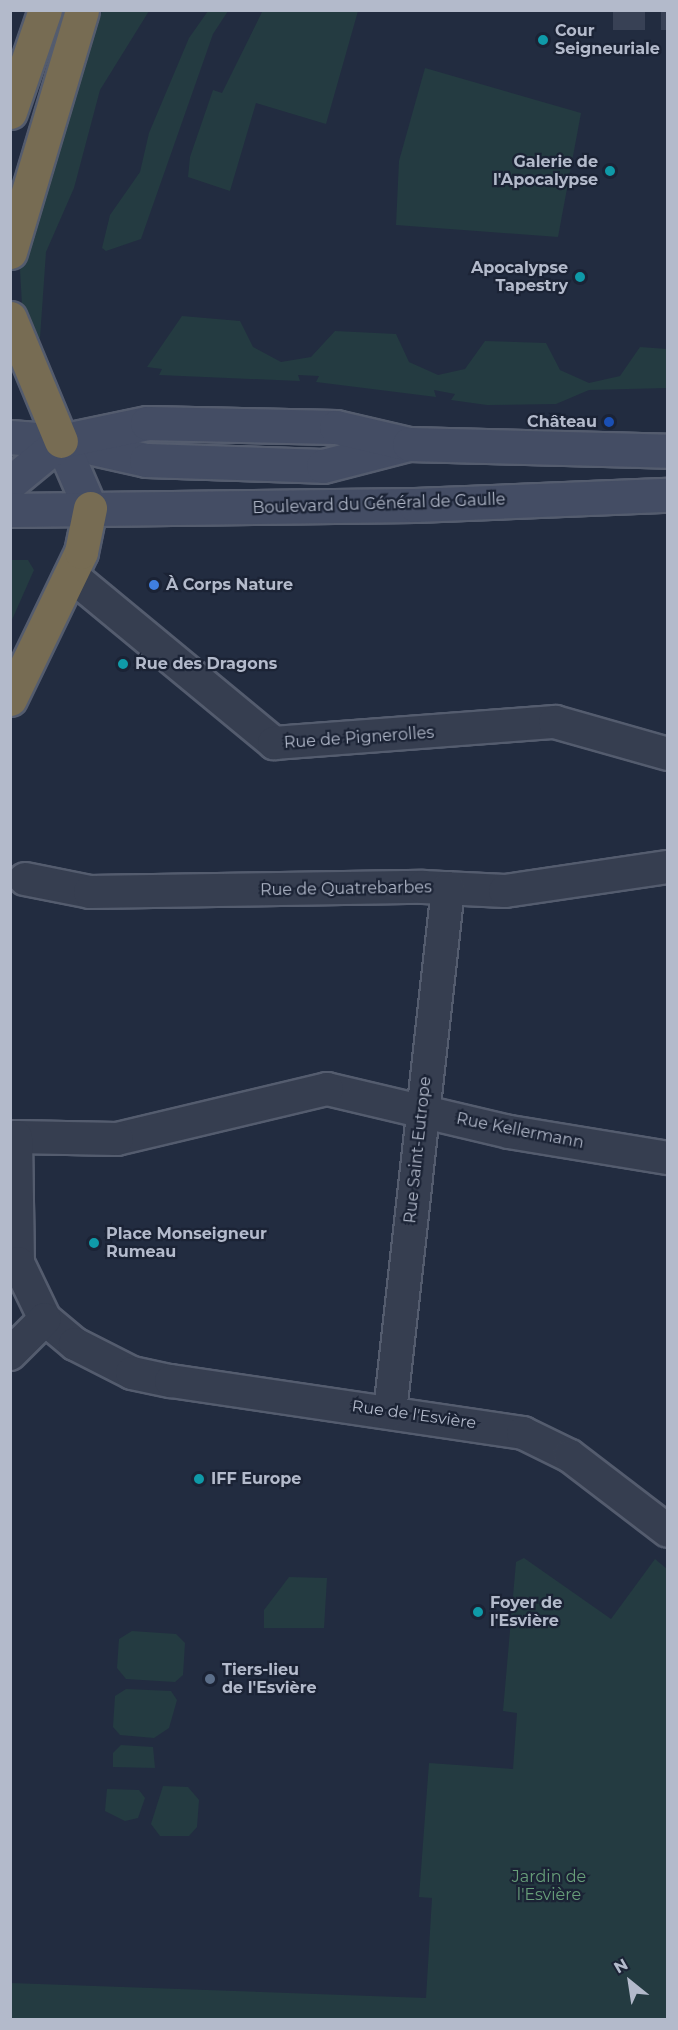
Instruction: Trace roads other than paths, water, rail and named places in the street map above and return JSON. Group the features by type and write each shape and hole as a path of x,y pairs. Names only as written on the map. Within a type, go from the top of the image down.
{"highway":[{"path":"10,112 45,10"},
{"path":"10,252 82,10"},
{"path":"10,318 61,441"},
{"path":"10,699 71,575 90,508"}],"main road":[{"path":"10,437 61,441 159,423 336,427 409,444 668,451"},
{"path":"10,483 61,441"},
{"path":"61,441 90,508"},
{"name":"Boulevard du Général de Gaulle","path":"10,510 415,505 668,495"}],"street":[{"name":"Rue de Pignerolles","path":"71,575 273,743 555,722 668,754"},
{"name":"Rue de Quatrebarbes","path":"25,879 51,888 120,893 448,888 520,890 668,867"},
{"name":"Rue Saint-Eutrope","path":"390,1412 448,888"},
{"name":"Rue Kellermann","path":"45,1319 18,1263 16,1137 117,1139 327,1089 422,1111 668,1158"},
{"name":"Rue de l'Esvière","path":"45,1319 75,1344 132,1373 508,1428 537,1438 570,1456 668,1531"},
{"path":"10,1354 45,1319"}],"tunnel":[{"path":"613,14 668,14"}],"place":[{"name":"Cour Seigneuriale","path":"543,40"},
{"name":"Galerie de l'Apocalypse","path":"610,171"},
{"name":"Apocalypse Tapestry","path":"580,277"},
{"name":"Château","path":"609,422"},
{"name":"À Corps Nature","path":"154,585"},
{"name":"Rue des Dragons","path":"123,664"},
{"name":"Place Monseigneur Rumeau","path":"94,1243"},
{"name":"IFF Europe","path":"199,1479"},
{"name":"Foyer de l'Esvière","path":"478,1612"},
{"name":"Tiers-lieu de l'Esvière","path":"210,1679"}],"park label":[{"name":"Jardin de l'Esvière","path":"549,1886"}]}
